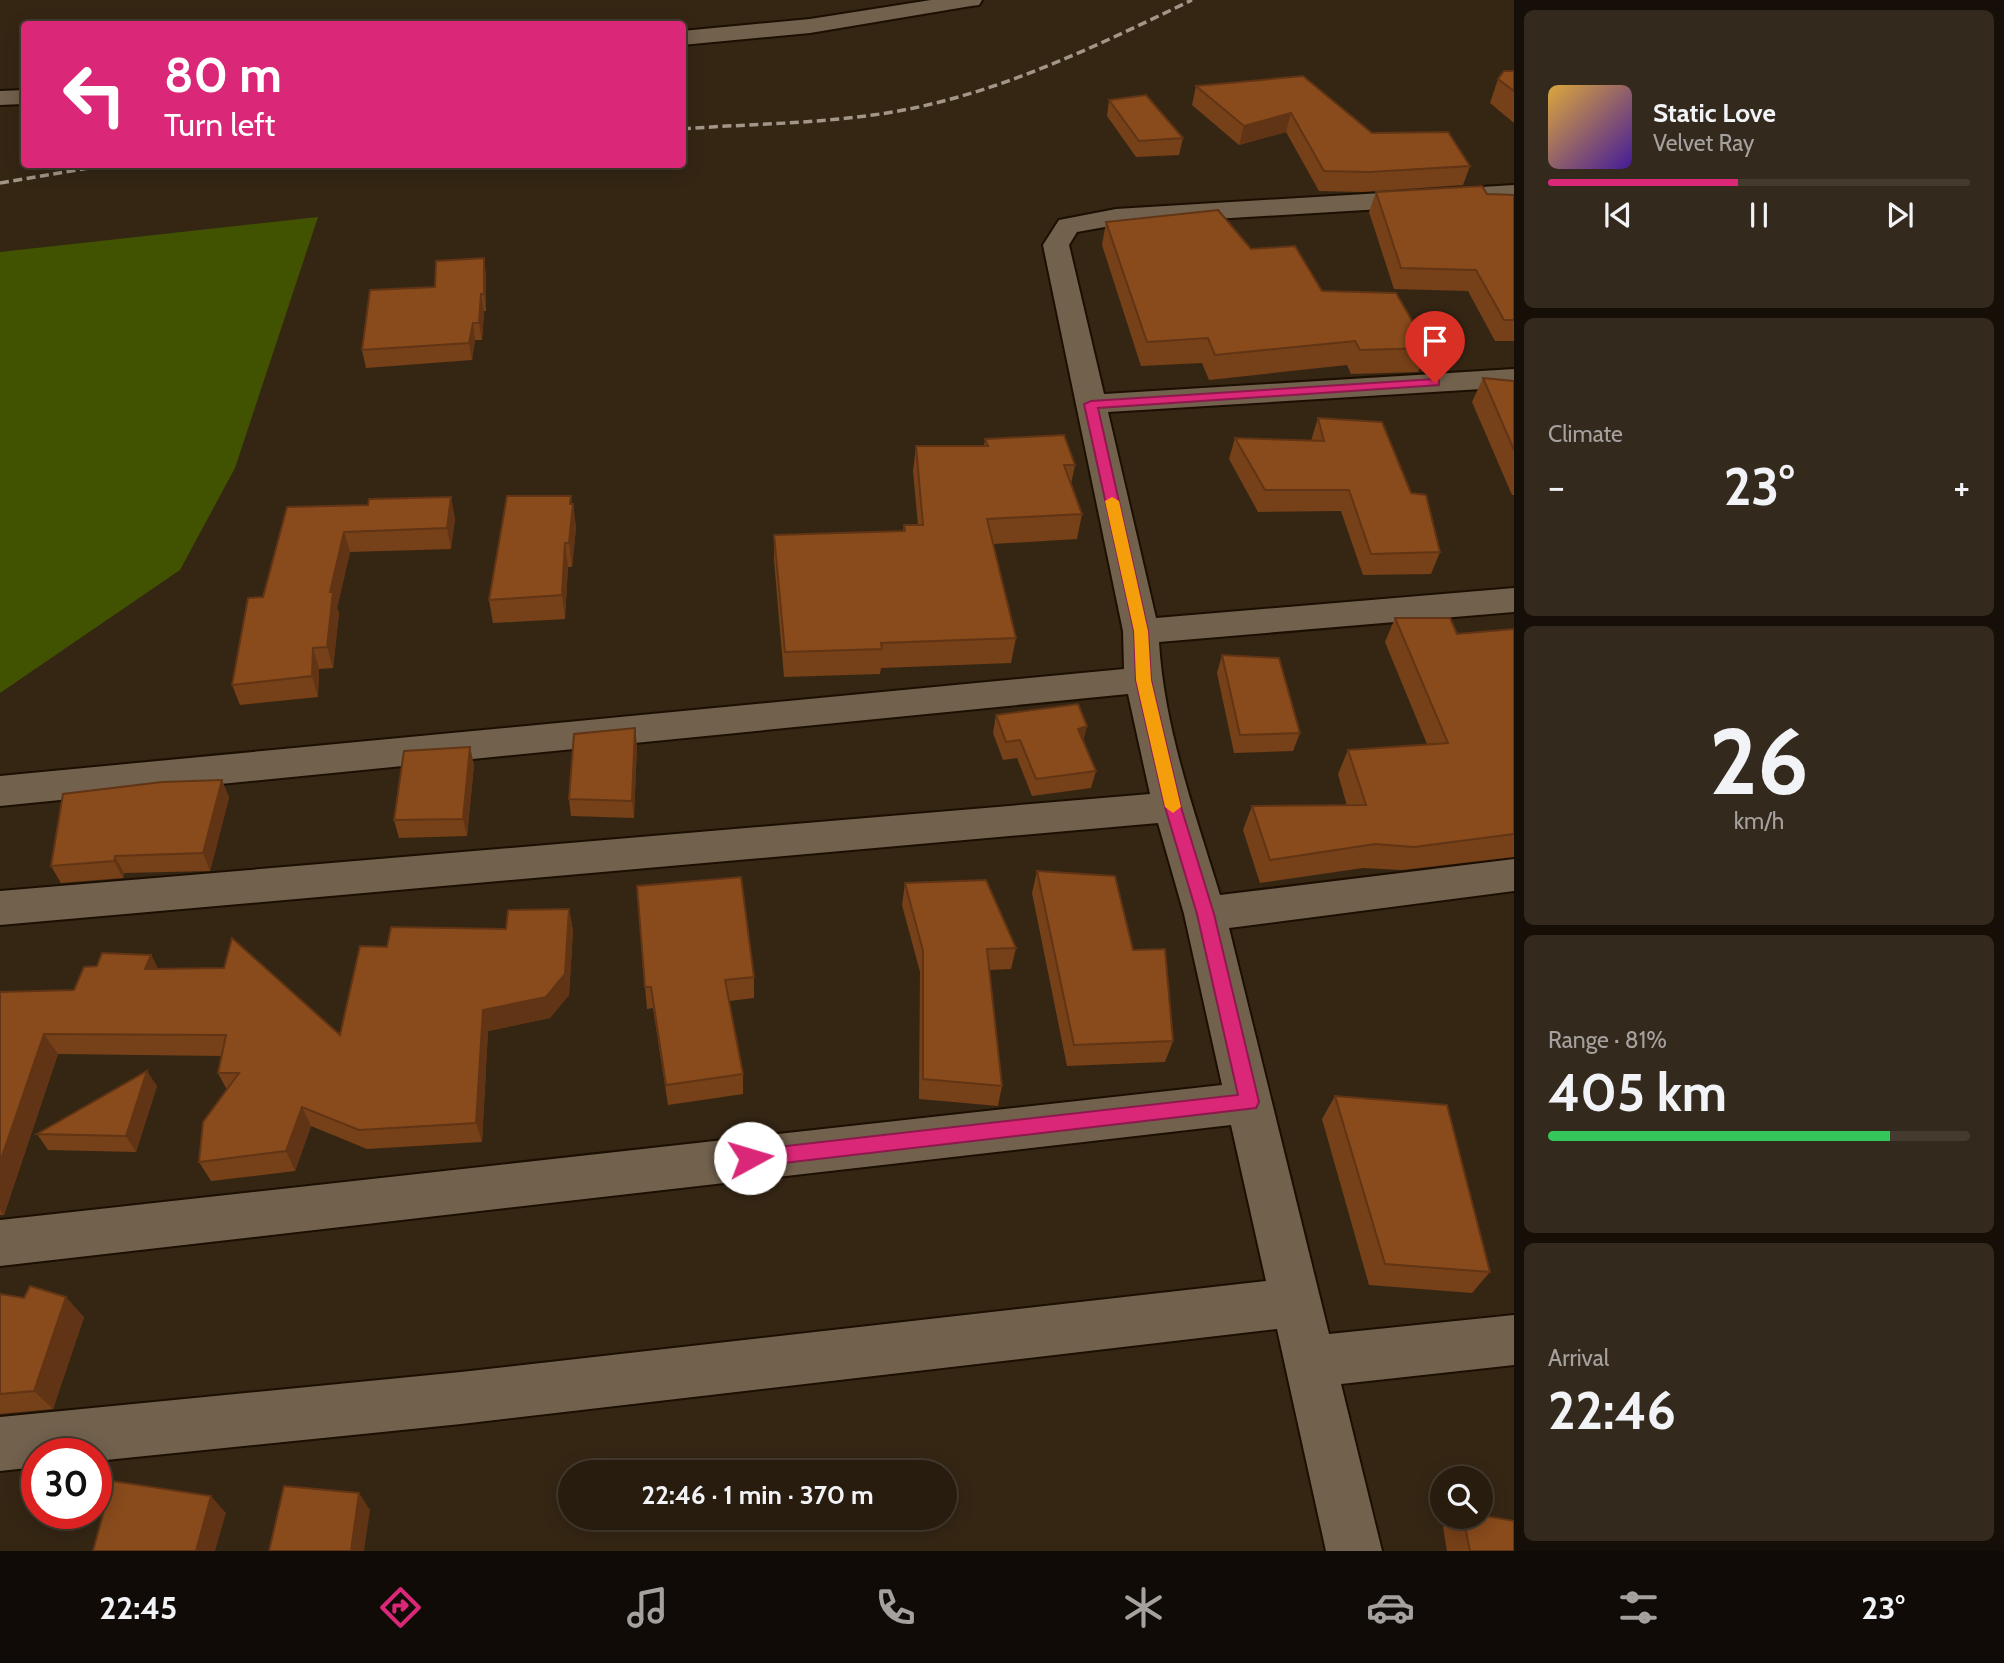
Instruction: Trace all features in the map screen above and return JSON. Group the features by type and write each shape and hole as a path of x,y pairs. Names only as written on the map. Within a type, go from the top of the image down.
{"street":[{"path":"686,38 810,26 971,0"},
{"path":"794,9 810,26"},
{"path":"0,99 21,97"},
{"path":"1353,1551 1205,914 1173,807 1143,680 1141,631 1056,245 1068,226 1116,217 1514,193"},
{"path":"1091,404 1514,378"},
{"path":"1141,631 1514,600"},
{"path":"0,791 1143,680"},
{"path":"0,908 1173,807"},
{"path":"1205,914 1514,875"},
{"path":"0,1243 1250,1102"},
{"path":"0,1444 461,1398 1297,1302"},
{"path":"1311,1362 1514,1340"}],"green space":[{"path":"318,217 235,468 180,570 0,693 0,252"}],"building":[{"path":"1504,71 1514,71 1514,91 1498,79"},
{"path":"1303,76 1372,133 1448,132 1470,166 1369,172 1324,171 1291,113 1244,126 1196,86"},
{"path":"1146,95 1183,138 1139,141 1109,100"},
{"path":"1482,186 1487,194 1514,195 1514,320 1504,320 1476,270 1401,268 1376,192"},
{"path":"1218,210 1251,249 1295,246 1322,291 1396,293 1428,348 1360,350 1355,341 1215,355 1208,338 1147,342 1106,222"},
{"path":"484,258 484,294 481,294 479,323 473,323 469,343 362,350 370,290 435,287 436,261"},
{"path":"1483,378 1514,381 1514,450"},
{"path":"1318,418 1382,422 1411,493 1426,495 1440,552 1371,554 1349,490 1265,490 1235,438 1324,441"},
{"path":"1064,435 1075,465 1064,465 1082,514 987,519 1016,638 881,643 882,649 785,652 774,535 905,531 904,525 923,525 916,446 988,446 985,439"},
{"path":"507,496 571,496 570,504 573,504 569,543 565,543 562,595 489,600"},
{"path":"451,497 447,528 344,532 330,592 333,592 327,647 313,648 312,676 232,685 248,598 263,597 287,507 368,505 369,499"},
{"path":"1395,618 1450,618 1457,634 1514,629 1514,834 1414,847 1375,844 1270,860 1252,806 1366,805 1348,750 1448,743"},
{"path":"1222,655 1279,658 1300,733 1240,735"},
{"path":"1078,704 1087,726 1078,729 1096,771 1036,779 1020,740 1006,742 996,715"},
{"path":"635,728 632,801 569,799 574,734"},
{"path":"470,747 463,819 394,820 404,751"},
{"path":"222,780 203,853 115,856 114,861 51,866 63,794 162,782"},
{"path":"1037,871 1115,876 1133,950 1165,949 1173,1041 1074,1045"},
{"path":"741,877 754,977 725,980 743,1074 666,1085 651,987 645,987 637,886"},
{"path":"986,880 1016,948 987,949 1002,1086 923,1079 923,951 905,883"},
{"path":"569,909 565,974 546,997 483,1010 476,1123 359,1130 302,1107 286,1151 199,1162 203,1122 239,1073 218,1073 226,1035 44,1034 0,1162 0,992 74,990 84,967 97,966 102,953 151,955 145,969 224,968 232,938 340,1035 360,946 387,947 391,927 506,929 508,910"},
{"path":"147,1071 126,1136 37,1134"},
{"path":"1335,1096 1447,1105 1490,1272 1385,1264"},
{"path":"30,1286 66,1297 34,1391 0,1394 0,1294 24,1298"},
{"path":"112,1481 211,1496 196,1551 93,1551 99,1529 112,1529"},
{"path":"284,1486 359,1493 351,1551 269,1551"},
{"path":"1493,1517 1514,1521 1514,1551 1470,1551 1465,1529 1493,1529"}],"railway":[{"path":"686,129 849,118 915,108 956,98 1076,54 1192,0"},
{"path":"0,183 89,168"}],"slow traffic":[{"path":"1112,501 1141,631 1143,680 1173,807"}],"route":[{"path":"750,1158 1250,1102 1205,914 1173,807 1143,680 1141,631 1091,404 1435,383"}]}
